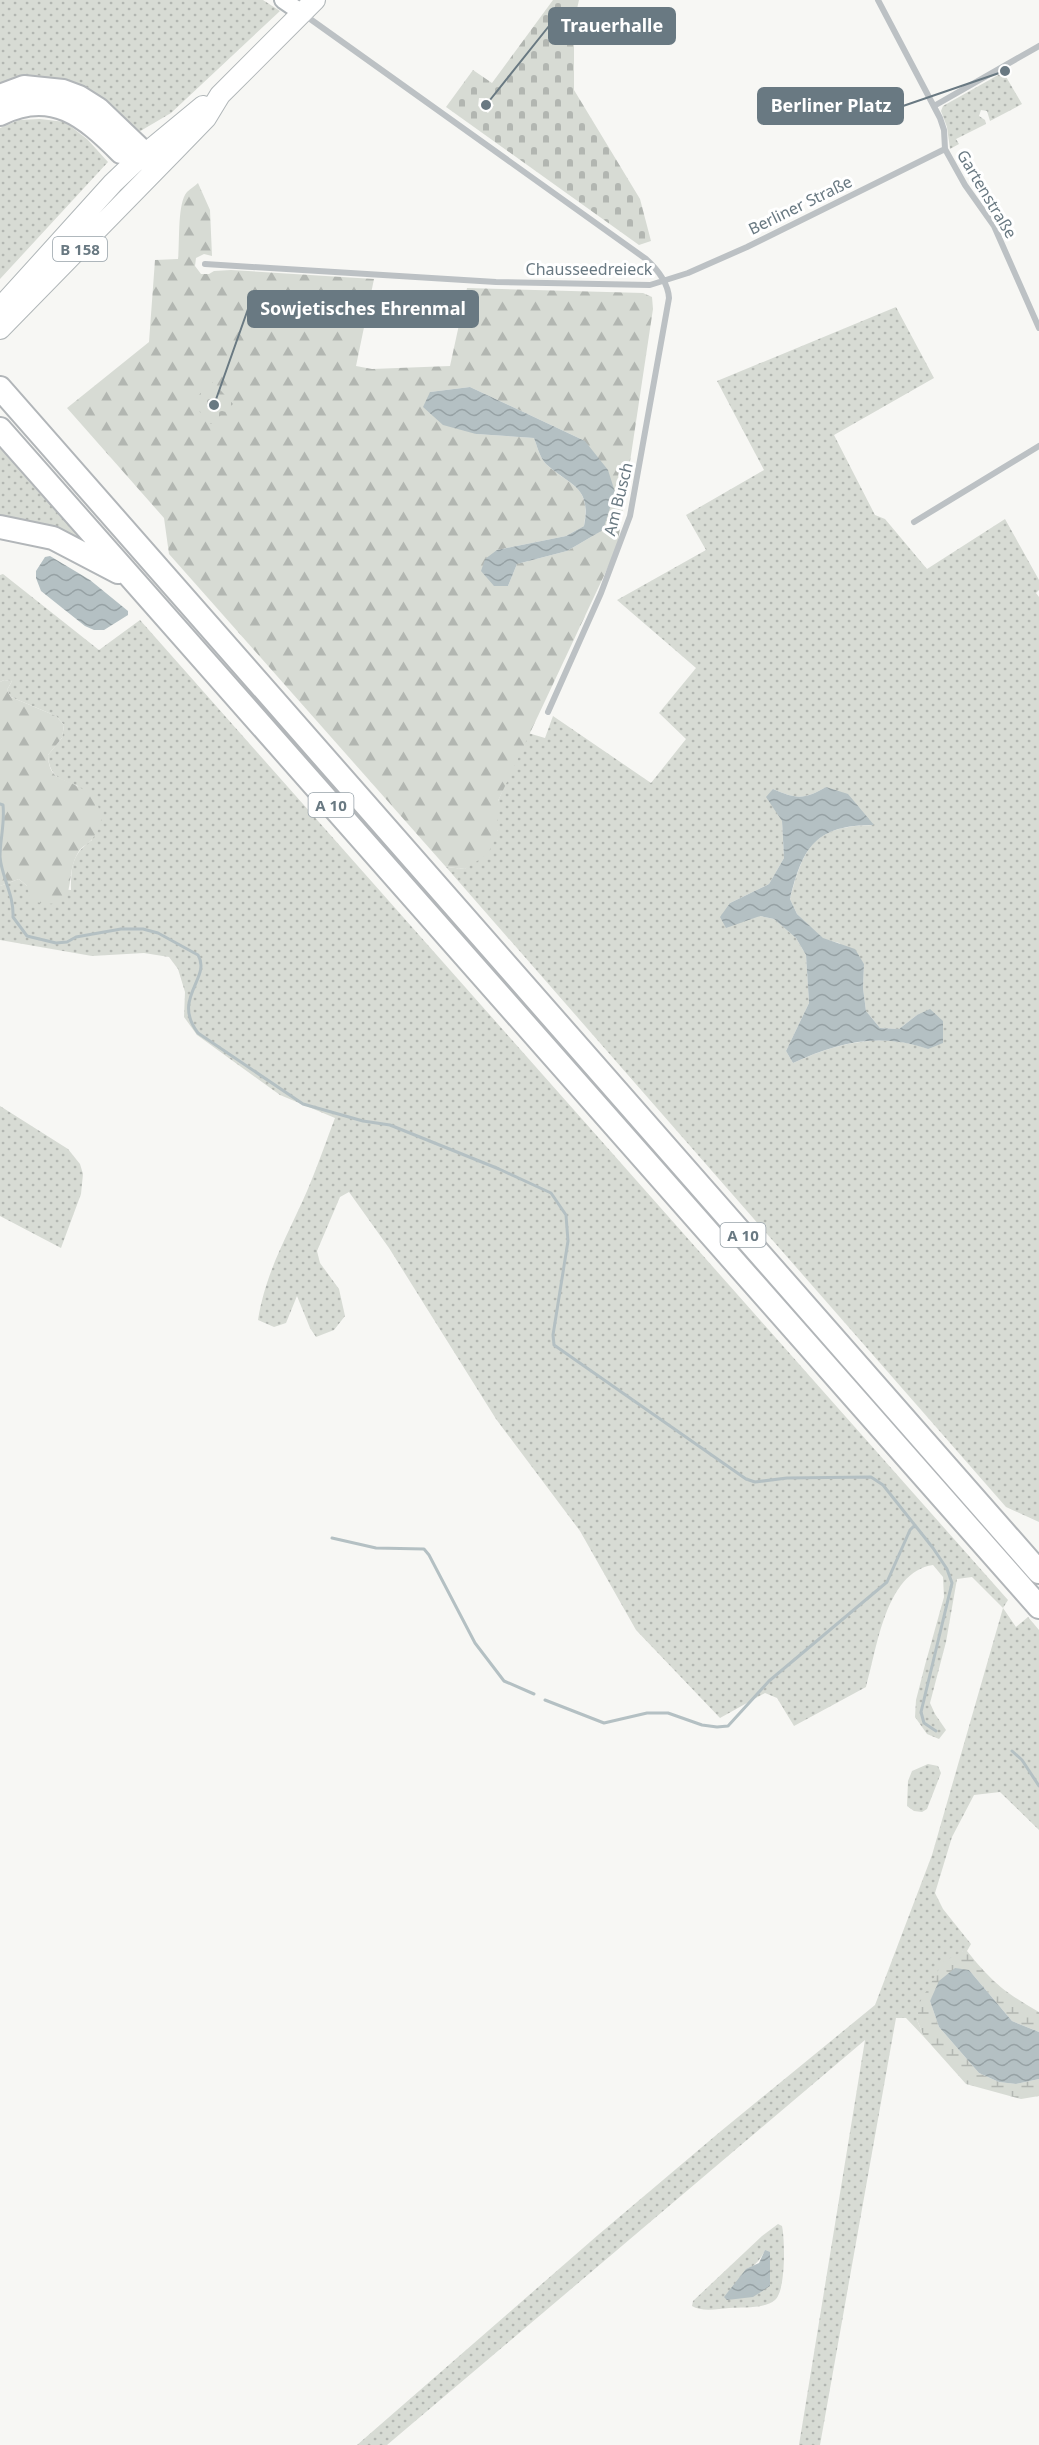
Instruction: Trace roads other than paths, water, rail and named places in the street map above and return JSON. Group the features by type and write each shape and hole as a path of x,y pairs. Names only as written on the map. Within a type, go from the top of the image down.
{"highway":[{"path":"0,96 24,87 63,91 79,97 98,109 146,166"},
{"path":"0,114 24,104 60,106 87,121 146,166"},
{"name":"A 10","path":"0,388 1039,1572"},
{"name":"A 10","path":"0,429 1039,1607"},
{"path":"0,527 53,538 133,580"}],"main road":[{"path":"283,0 308,6"},
{"name":"B 158","path":"0,329 59,271 146,166 198,109 220,95 308,6"},
{"name":"B 158","path":"0,308 146,166"}],"street":[{"name":"Gartenstraße","path":"878,0 934,106 944,130 945,149 965,185 994,226 1039,328"},
{"name":"Chausseedreieck","path":"206,264 554,284 650,285 665,282 646,259 308,6"},
{"path":"934,106 1039,46"},
{"name":"Berliner Straße","path":"665,282 750,245 945,149"},
{"name":"Am Busch","path":"548,712 601,593 630,516 669,298 669,288 665,282"},
{"path":"914,522 1039,446"}],"water":[{"path":"470,387 585,441 608,470 615,492 603,530 567,551 517,564 508,586 494,586 481,571 485,559 497,550 566,536 584,526 585,503 577,488 546,464 534,438 476,434 443,425 423,407 430,392"},
{"path":"50,556 90,580 128,611 128,615 104,630 94,630 85,626 41,591 36,571 45,557"},
{"path":"826,787 848,794 874,825 838,829 825,834 815,842 800,865 790,899 797,914 823,938 855,949 864,964 863,988 866,1011 880,1028 899,1029 917,1015 930,1009 943,1021 943,1043 928,1049 893,1041 859,1042 826,1050 793,1063 786,1051 809,1003 806,955 796,938 774,919 760,916 726,928 720,917 730,903 769,884 784,858 782,821 766,797 773,789 800,797"},
{"path":"955,1968 969,1970 1012,2021 1039,2032 1039,2079 1016,2084 999,2082 979,2073 939,2027 930,2001 939,1981"},
{"path":"765,2250 770,2252 770,2286 753,2297 727,2300 724,2297 746,2269 759,2263"}],"waterway":[{"path":"0,804 3,805 1,865 12,901 13,917 27,936 56,943 121,929 143,929 158,933 198,955 201,964 200,972 190,999 189,1009 191,1021 198,1033 303,1104 363,1121 390,1125 499,1169 551,1193 566,1215 568,1241 553,1335 554,1345 746,1479 755,1482 787,1478 871,1477 883,1485 933,1548 947,1569 952,1583 921,1712 924,1723 936,1731"},
{"path":"545,1700 604,1723 647,1713 668,1713 702,1725 728,1726 769,1681 887,1582 910,1530 915,1525"},
{"path":"332,1538 376,1548 424,1549 475,1643 504,1681 534,1694"},
{"path":"1012,1751 1022,1760 1039,1786"}],"place":[{"name":"Berliner Platz","path":"1005,71"},
{"name":"Trauerhalle","path":"486,105"},
{"name":"Sowjetisches Ehrenmal","path":"214,405"}]}
